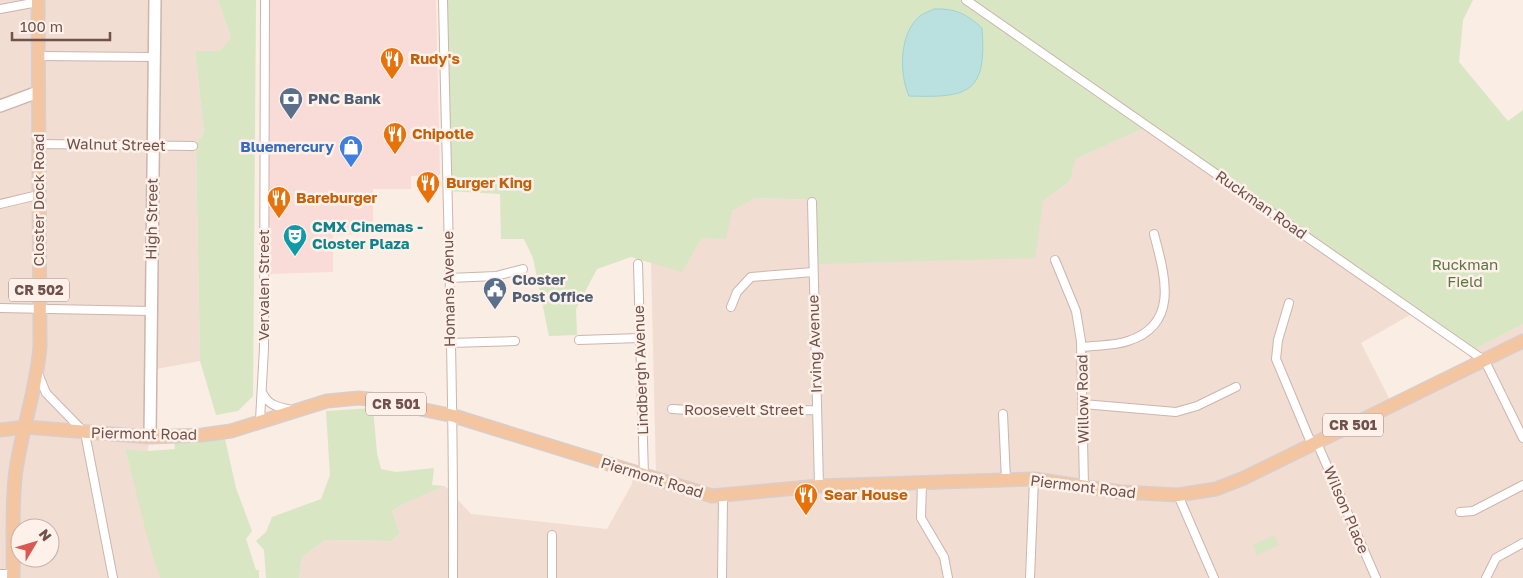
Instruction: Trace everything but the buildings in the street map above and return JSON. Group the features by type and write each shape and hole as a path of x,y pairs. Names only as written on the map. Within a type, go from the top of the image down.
{"main road":[{"name":"Closter Dock Road","path":"13,576 14,483 20,447 38,374 38,1"},
{"name":"Piermont Road","path":"0,430 26,427 150,437 222,433 327,401 360,398 384,401 454,416 695,492 723,497 819,486 1034,479 1084,487 1178,495 1198,493 1233,483 1523,342"}],"street":[{"name":"High Street","path":"150,437 155,0"},
{"name":"Vervalen Street","path":"260,420 264,348 264,0"},
{"name":"Homans Avenue","path":"443,0 450,343 454,416 453,578"},
{"name":"Ruckman Road","path":"966,0 1485,361 1523,438"},
{"path":"0,9 38,1"},
{"path":"38,56 154,57"},
{"path":"0,106 38,92"},
{"name":"Walnut Street","path":"39,144 193,146"},
{"path":"0,204 38,195"},
{"name":"Irving Avenue","path":"812,202 819,486"},
{"path":"1082,347 1129,341 1146,332 1159,316 1166,287 1154,234"},
{"name":"Willow Road","path":"1055,260 1076,311 1082,347 1084,487"},
{"name":"Lindbergh Avenue","path":"638,264 644,476"},
{"path":"449,278 496,276 523,268"},
{"path":"731,307 737,292 751,277 759,274 813,272"},
{"name":"Wilson Place","path":"1290,302 1278,340 1276,359 1376,578"},
{"path":"0,308 151,311"},
{"path":"578,340 640,338"},
{"path":"450,343 515,341"},
{"path":"38,374 44,390 85,433 114,578"},
{"path":"1084,404 1176,412 1197,406 1236,387"},
{"path":"262,392 266,402 276,407 294,410"},
{"name":"Roosevelt Street","path":"672,410 723,412 817,410"},
{"path":"1003,414 1006,480"},
{"path":"1030,578 1034,479"},
{"path":"922,483 921,518 944,557 948,578"},
{"path":"1460,512 1473,511 1523,486"},
{"path":"1178,495 1214,578"},
{"path":"722,578 723,497"},
{"path":"552,535 552,578"},
{"path":"1486,578 1496,558 1523,543"},
{"path":"0,574 13,576"}],"shaded area":[{"path":"0,0 218,0 231,38 221,51 195,51 204,133 196,144 200,361 156,369 148,451 125,449 160,578 0,578"},
{"path":"270,0 436,0 440,175 411,176 411,189 373,189 373,234 333,235 333,272 268,274"},
{"path":"1146,127 1417,311 1361,343 1390,400 1467,367 1473,350 1523,324 1523,578 299,578 302,557 325,540 392,541 400,533 392,511 405,503 445,486 471,514 607,529 632,484 634,464 656,474 651,262 682,271 702,238 732,211 756,198 815,200 816,264 1043,201 1070,181 1076,159"}],"green space":[{"path":"218,0 256,0 253,396 238,411 216,415 200,361 196,144 204,133 195,51 220,51 231,38"},
{"name":"Ruckman Field","path":"443,0 1473,0 1463,20 1459,62 1508,121 1523,110 1523,324 1473,350 1146,127 1076,159 1070,181 1043,201 1035,258 816,264 815,200 756,198 732,211 726,239 702,238 682,272 631,257 597,269 576,309 577,335 549,336 533,258 524,239 501,239 500,194 447,191"},
{"path":"373,408 377,453 381,469 396,472 434,468 432,485 445,486 405,503 392,511 400,533 392,541 325,540 302,557 299,578 266,578 264,550 256,541 266,532 272,517 321,499 330,475 326,411"},
{"path":"225,439 236,488 252,531 246,539 256,570 259,570 259,578 160,578 145,530 125,449 148,451 175,449 174,442"},
{"path":"1274,535 1279,545 1257,555 1253,545"}],"water":[{"path":"934,9 960,13 982,28 983,50 981,66 977,79 970,87 960,93 909,96 903,66 905,43 913,23 920,16"}],"place":[{"name":"Rudy's","path":"392,80"},
{"name":"PNC Bank","path":"291,120"},
{"name":"Chipotle","path":"395,155"},
{"name":"Bluemercury","path":"351,168"},
{"name":"Burger King","path":"428,204"},
{"name":"Bareburger","path":"279,219"},
{"name":"CMX Cinemas - Closter Plaza","path":"295,257"},
{"name":"Closter Post Office","path":"495,310"},
{"name":"Sear House","path":"806,516"}]}
